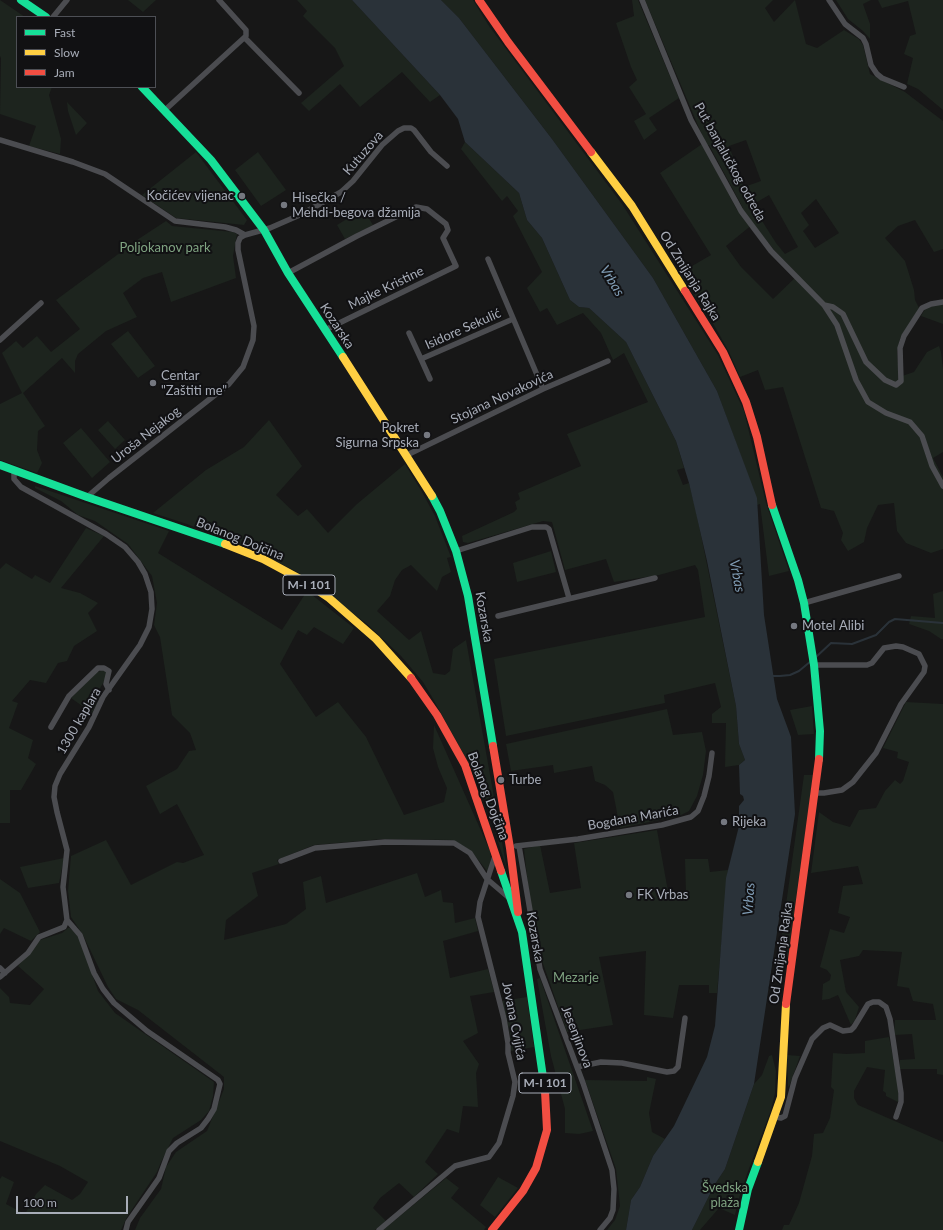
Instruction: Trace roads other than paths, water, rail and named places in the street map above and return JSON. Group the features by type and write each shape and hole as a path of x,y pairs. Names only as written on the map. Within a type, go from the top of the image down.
{"main road":[{"path":"21,0 45,16"},
{"name":"Od Zmijanja Rajka","path":"479,0 508,42 632,206 723,352 746,402 757,437 771,502 798,580 804,603 813,648 820,731 820,753 816,792 787,991 783,1028 782,1088 776,1118 748,1189 742,1212 740,1230"},
{"name":"Kozarska","path":"143,88 210,160 264,230 288,273 407,455 440,511 456,551 468,596 510,848 519,923 525,946 547,1102 547,1130 541,1156 523,1191 492,1230"},
{"name":"Bolanog Dojčina","path":"0,466 87,498 202,535 249,553 302,580 346,612 376,639 406,671 437,715 465,765 519,923"}],"street":[{"path":"54,16 67,0"},
{"path":"165,110 245,38 247,34 246,30 219,0"},
{"name":"Put banjalučkog odreda","path":"642,0 691,120 741,211 771,251 824,305 837,325 856,380 868,402 886,413 910,422 915,426 922,436 932,466 943,486"},
{"path":"829,0 845,24 863,38 871,65 877,74 882,78 904,87"},
{"path":"245,38 299,92"},
{"name":"Kutuzova","path":"264,230 302,214 341,192 353,181 382,145 398,131 404,128 411,128 414,130 431,152 447,166"},
{"path":"0,140 74,162 106,174 175,221 225,227 236,230 245,235 264,230"},
{"name":"Majke Kristine","path":"288,273 356,236 419,206 427,209 446,224 448,230 443,238 456,266 325,330"},
{"name":"Uroša Nejakog","path":"87,498 109,478 229,384 239,374 249,354 254,333 254,326 238,250 239,240 245,235"},
{"name":"Isidore Sekulić","path":"488,259 543,389"},
{"path":"824,305 833,307 843,314 866,362 885,380 896,385 902,380 900,348 904,336 922,308 931,304 943,302"},
{"path":"0,340 41,303"},
{"name":"Isidore Sekulić","path":"422,359 513,319"},
{"name":"Isidore Sekulić","path":"410,333 430,379"},
{"name":"Stojana Novakovića","path":"407,455 543,389 608,361"},
{"name":"1300 kaplara","path":"14,471 14,479 21,487 106,534 125,547 138,562 145,574 152,601 149,627 140,645 99,704 79,746 60,774 55,786 54,797 67,850 63,887 68,920"},
{"path":"456,551 532,527 546,527 549,529 569,598"},
{"path":"804,603 899,576"},
{"path":"498,616 655,578"},
{"path":"814,665 867,665 872,663 884,648 896,646 903,647 919,654 925,666 924,672 901,704 876,753 854,782 842,790 824,793 816,792"},
{"path":"51,727 69,696 98,668 104,668 109,671 106,684 109,690"},
{"name":"Bogdana Marića","path":"510,848 578,839 662,825 691,817 698,811 704,796 710,771 712,753"},
{"path":"281,861 315,848 385,842 436,841 454,843 470,853 479,870 503,890 512,902"},
{"name":"Jesenjinova","path":"519,846 540,969 612,1170 614,1189 613,1210 610,1218 600,1230"},
{"name":"Jovana Cvijića","path":"380,1230 455,1166 489,1157 499,1143 513,1096 515,1082 502,1013 478,917 479,908 495,851"},
{"path":"0,977 28,953 39,936 64,927 68,920 80,935 97,978 114,1004 147,1030 218,1080 220,1084 220,1089 211,1114 201,1128 177,1143 169,1151 159,1178 128,1222 126,1230"},
{"path":"0,968 5,973"},
{"name":"Od Zmijanja Rajka","path":"776,1118 785,1116 795,1078 812,1039 823,1028 830,1025 843,1031 851,1030 868,1004 873,1002 879,1002 886,1007 890,1019 901,1093 901,1102 896,1117"},
{"path":"576,1067 601,1062 622,1063 667,1072 674,1071 678,1067 685,1018"}],"water":[{"name":"Vrbas","path":"352,0 441,0 459,18 552,139 653,278 717,391 757,498 764,615 777,699 791,737 795,814 754,1084 725,1169 715,1184 692,1230 626,1230 631,1200 640,1187 653,1156 674,1126 707,1057 715,1026 726,878 739,826 739,806 744,800 743,796 740,794 739,765 745,760 739,744 736,706 707,561 689,483 676,441 626,342 589,308 579,307 570,300 542,238 527,220 519,193 465,142 458,119 440,95"}],"waterway":[{"path":"816,657 831,643 852,644 876,635 889,622 895,619 943,623"},
{"path":"780,676 790,675 799,671 811,661"},
{"path":"771,676 780,676"}],"place":[{"name":"Kočićev vijenac","path":"242,196"},
{"name":"Hisečka / Mehdi-begova džamija","path":"284,205"},
{"name":"Centar \"Zaštiti me\"","path":"153,383"},
{"name":"Pokret Sigurna Srpska","path":"427,435"},
{"name":"Motel Alibi","path":"794,626"},
{"name":"Turbe","path":"501,780"},
{"name":"Rijeka","path":"724,822"},
{"name":"FK Vrbas","path":"629,895"}],"park label":[{"name":"Poljokanov park","path":"165,248"},
{"name":"Mezarje","path":"576,978"},
{"name":"Švedska plaža","path":"725,1196"}]}
